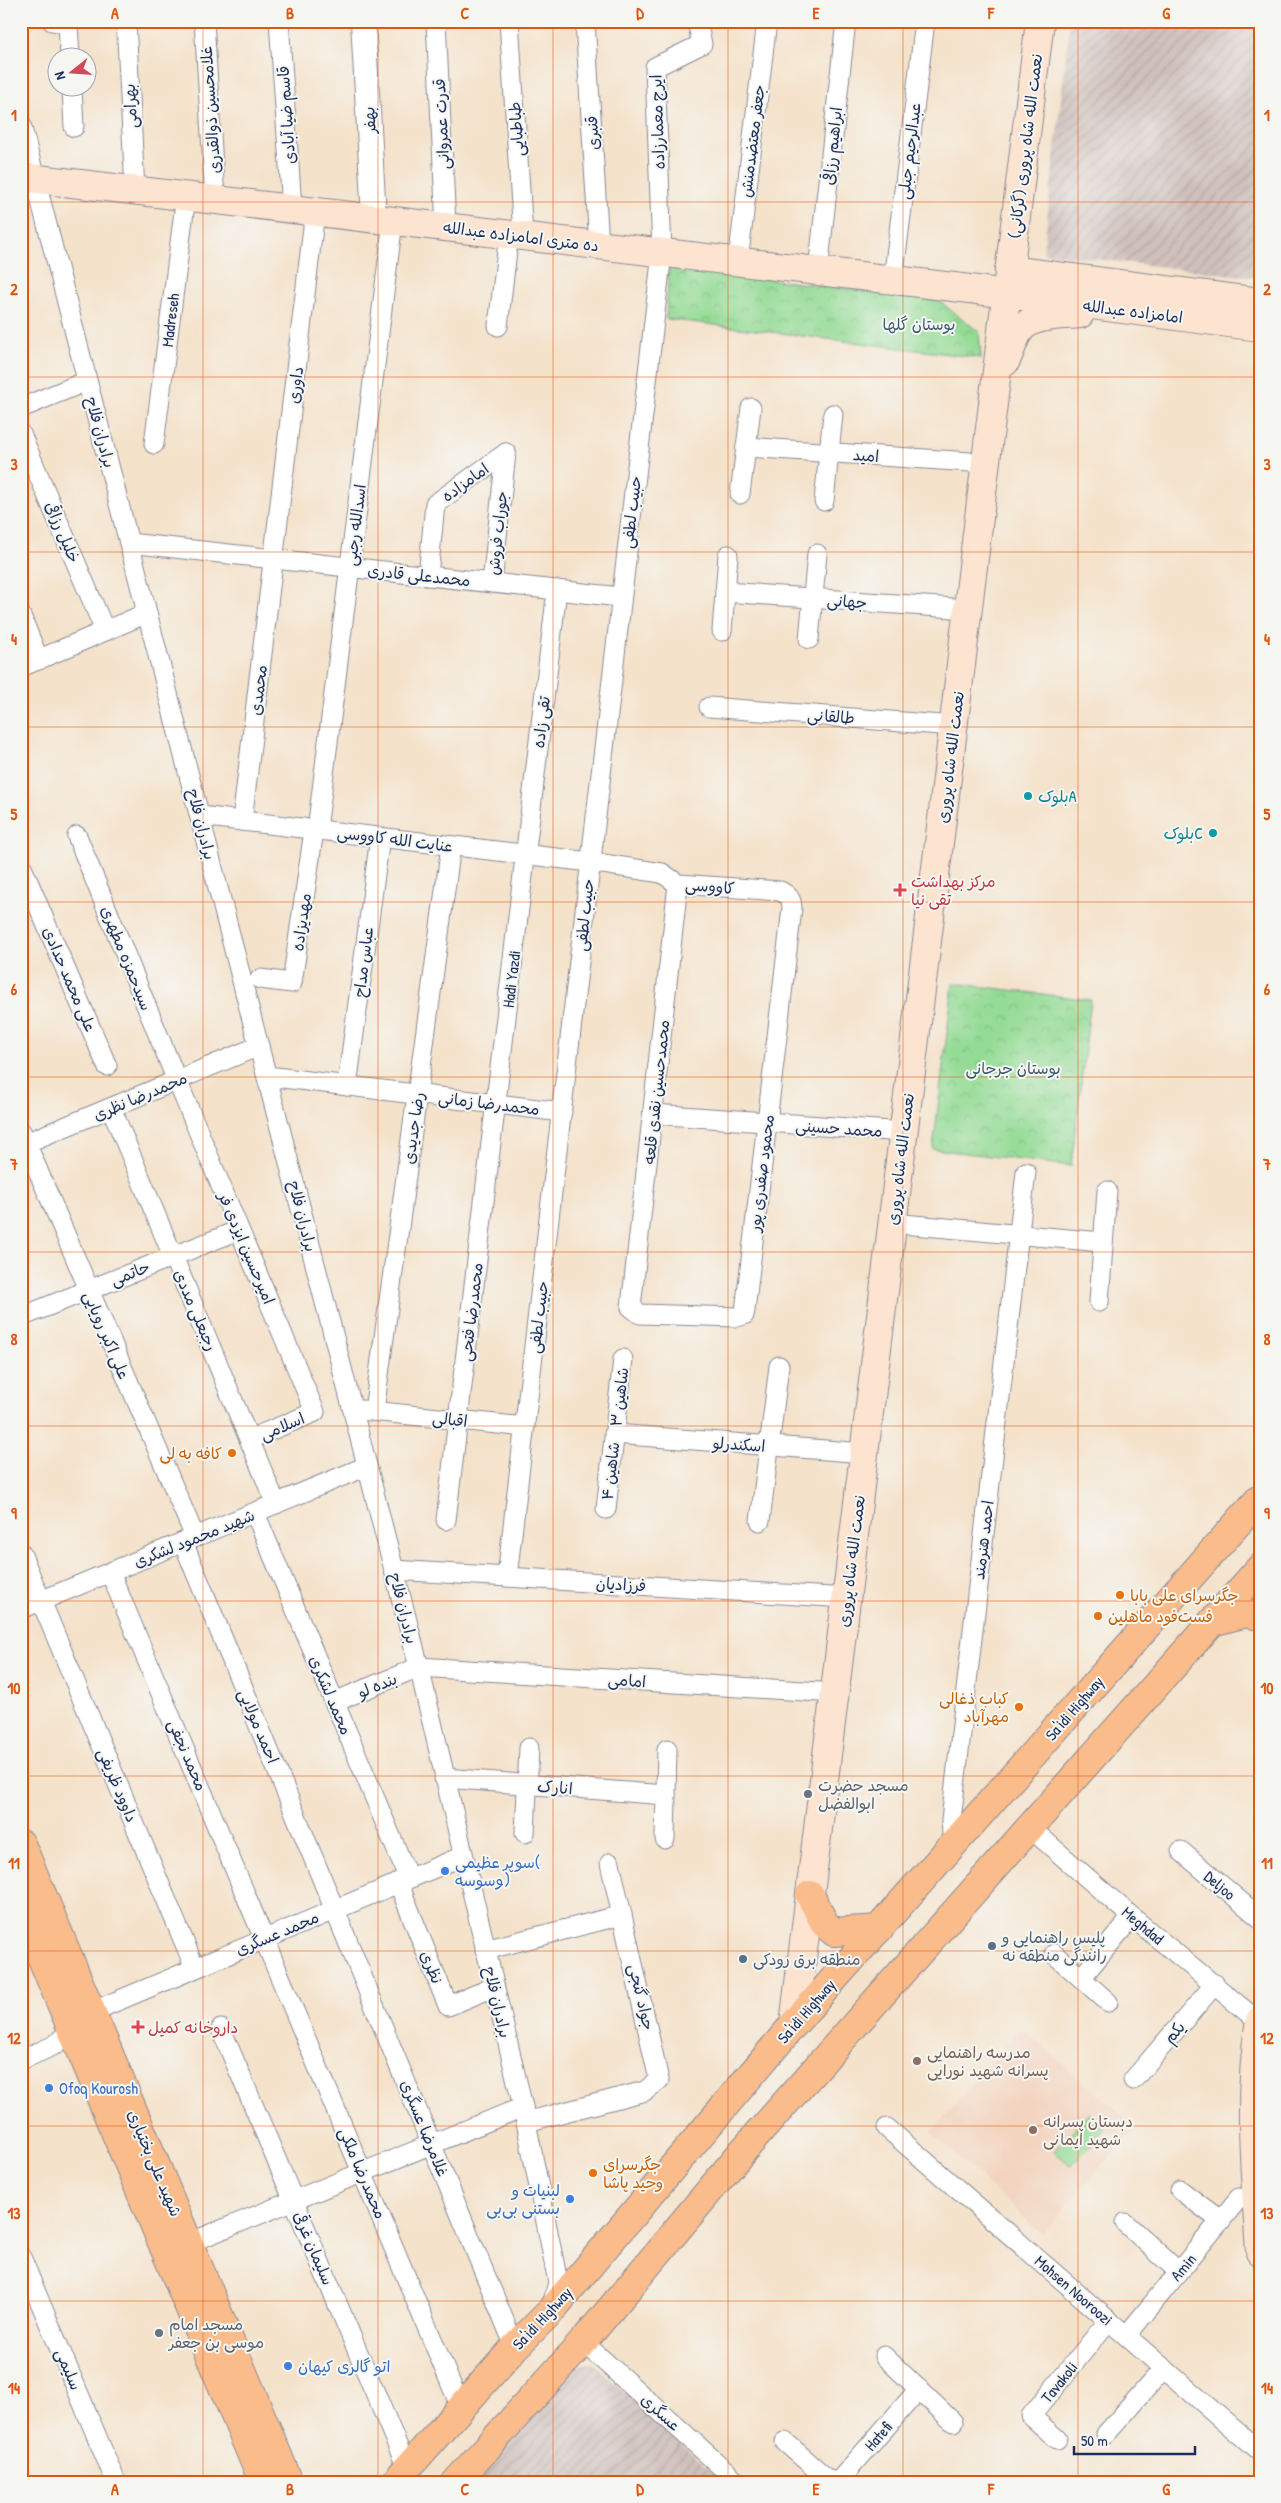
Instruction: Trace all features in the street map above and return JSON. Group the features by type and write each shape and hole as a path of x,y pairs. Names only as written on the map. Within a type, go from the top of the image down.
{"main road":[{"name":"نعمت الله شاه پروری (گرکانی)","path":"1008,282 1040,21"},
{"name":"ده متری امامزاده عبدالله","path":"28,178 962,288 1008,282"},
{"name":"امامزاده عبدالله","path":"1008,282 1260,302"},
{"name":"امامزاده عبدالله","path":"1008,282 1122,310 1260,327"},
{"name":"نعمت الله شاه پروری","path":"794,2024 1008,282"},
{"path":"962,288 975,298 984,310 1000,346"},
{"path":"996,376 1011,352 1020,330 1029,323 1055,316 1122,310"},
{"name":"Sa'idi Highway","path":"401,2475 515,2347 550,2312 794,2024 1260,1498"},
{"path":"456,2482 583,2342 742,2152 1028,1827 1260,1568"},
{"path":"1212,1622 1246,1613 1260,1616"},
{"name":"شهید علی بختیاری","path":"21,1844 81,2020 263,2482"},
{"path":"810,1895 825,1924 834,1932 878,1929"},
{"name":"شهید علی بختیاری","path":"21,1909 81,2020 189,2243 289,2482"},
{"path":"1260,2021 1255,2061 1252,2137 1260,2252"}],"street":[{"path":"52,21 68,24 69,48"},
{"name":"بهرامی","path":"126,21 135,190"},
{"name":"غلامحسین ذوالقدری","path":"204,21 215,200"},
{"name":"قاسم ضیا آبادی","path":"279,21 304,210"},
{"name":"بهفر","path":"364,21 384,219"},
{"name":"قدرت عمروانی","path":"436,21 446,227"},
{"name":"طباطبایی","path":"498,326 516,235 508,21"},
{"name":"قنبری","path":"584,21 599,245"},
{"name":"ایرج معمارزاده","path":"662,253 655,67 702,44 697,21"},
{"name":"جعفر معتضدمنش","path":"738,262 767,21"},
{"name":"ابراهیم رزاقی","path":"818,271 846,21"},
{"name":"عبدالرحیم جبلی","path":"893,280 925,21"},
{"path":"72,98 74,128"},
{"name":"برادران فلاح","path":"21,124 28,178 87,381 419,1667 525,2115 558,2282 550,2312"},
{"name":"Madreseh","path":"154,444 186,196"},
{"name":"داوری","path":"274,559 304,210"},
{"name":"اسدالله رجبی","path":"315,830 350,567 384,219"},
{"name":"حبیب لطفی","path":"507,1577 620,597 662,253"},
{"path":"21,408 87,381"},
{"path":"740,494 751,408"},
{"path":"824,501 833,414"},
{"name":"خلیل رزاقی","path":"21,434 105,631"},
{"name":"امید","path":"746,447 986,463"},
{"name":"امامزاده","path":"428,576 435,504 506,452"},
{"name":"جوراب فروش","path":"492,583 506,452"},
{"name":"محمدعلی قادری","path":"129,543 620,597"},
{"path":"809,639 818,554"},
{"path":"722,631 728,555"},
{"name":"محمدی","path":"242,821 274,559"},
{"name":"تقی زاده","path":"526,854 557,590"},
{"name":"جهانی","path":"725,592 968,609"},
{"path":"21,667 147,613"},
{"path":"21,616 39,660"},
{"name":"طالقانی","path":"709,707 954,726"},
{"name":"عنایت‌ الله کاووسی","path":"200,816 590,862"},
{"name":"مهدیزاده","path":"260,979 292,983 315,830"},
{"name":"سیدحمزه مطهری","path":"77,836 178,1083"},
{"name":"عباس مداح","path":"347,1086 380,837"},
{"name":"رضا جدیدی","path":"374,1411 451,846"},
{"name":"Hadi Yazdi","path":"497,1104 526,854"},
{"name":"کاووسی","path":"590,862 662,873 678,884 780,891 789,897 792,908"},
{"name":"علی محمد حدادی","path":"21,865 107,1066"},
{"name":"محمدحسین نقدی قلعه","path":"630,1299 654,1114 678,884"},
{"name":"محمود صفدری پور","path":"630,1299 631,1306 640,1314 734,1318 744,1315 792,908"},
{"name":"محمدرضا نظری","path":"23,1140 178,1083 259,1046"},
{"name":"محمدرضا زمانی","path":"267,1076 562,1112"},
{"name":"امیرحسین ایزدی فر","path":"178,1083 315,1412"},
{"name":"محمدرضا فتحی","path":"446,1520 497,1104"},
{"name":"محمد حسینی","path":"654,1114 904,1132"},
{"name":"رجبعلی مددی","path":"115,1117 276,1504"},
{"name":"علی اکبر رویایی","path":"23,1140 88,1291 189,1540"},
{"name":"احمد هنرمند","path":"954,1845 951,1820 1026,1172"},
{"path":"1099,1302 1107,1191"},
{"path":"892,1223 1102,1242"},
{"name":"حاتمی","path":"21,1317 239,1230"},
{"name":"شاهین ۳","path":"614,1434 623,1359"},
{"path":"760,1521 779,1366"},
{"name":"اقبالی","path":"353,1410 525,1427"},
{"name":"اسلامی","path":"250,1439 315,1412"},
{"name":"اسکندرلو","path":"614,1434 865,1453"},
{"name":"شاهین ۴","path":"606,1509 614,1434"},
{"name":"شهید محمود لشکری","path":"21,1609 367,1466"},
{"name":"محمد لشکری","path":"255,1513 334,1702 403,1880"},
{"name":"احمد مولایی","path":"189,1540 335,1909"},
{"name":"داوود ظریفی","path":"21,1553 195,1968"},
{"name":"فرزادیان","path":"394,1570 847,1598"},
{"name":"محمد نجفی","path":"110,1572 265,1938"},
{"name":"بنده لو","path":"334,1702 419,1667"},
{"name":"امامی","path":"419,1667 835,1693"},
{"path":"524,1833 529,1748"},
{"path":"666,1749 666,1839"},
{"name":"انارک","path":"444,1778 666,1796"},
{"name":"Meghdad","path":"1028,1827 1132,1917 1260,2021"},
{"name":"Deljoo","path":"1181,1851 1260,1918"},
{"name":"محمد عسگری","path":"21,2060 55,2045 81,2020 195,1968 463,1856"},
{"path":"485,1950 622,1915 610,1863"},
{"name":"نظری","path":"403,1880 448,2006 494,1987"},
{"name":"غلامرضا عسگری","path":"335,1909 515,2347"},
{"name":"جواد گنجی","path":"525,2115 645,2091 659,2080 622,1915"},
{"path":"1081,1978 1132,1917"},
{"name":"محمدرضا ملکی","path":"265,1938 461,2408"},
{"path":"1054,1954 1108,2002"},
{"name":"یکم","path":"1133,2080 1215,1984"},
{"name":"سلیمان غرقی","path":"221,2029 294,2201 401,2475"},
{"path":"189,2243 432,2144 525,2115"},
{"name":"Mohsen Nooroozi","path":"887,2128 1260,2452"},
{"path":"1180,2190 1221,2221"},
{"name":"Amin","path":"1127,2335 1238,2198"},
{"path":"1125,2223 1179,2272"},
{"name":"سلیمی","path":"21,2257 116,2482"},
{"name":"Tavakoli","path":"1057,2439 1031,2416 1109,2320"},
{"name":"عسگری","path":"583,2342 738,2482"},
{"path":"884,2356 953,2422"},
{"path":"1106,2434 1164,2368"},
{"name":"Hatefi","path":"838,2482 919,2389"},
{"path":"785,2442 831,2482"}],"shaded area":[{"path":"1070,21 1260,21 1260,278 1043,253"},
{"name":"دبستان پسرانه شهید ایمانی","path":"1020,2027 1136,2127 1042,2234 931,2132"},
{"path":"593,2363 720,2479 717,2482 467,2482 572,2365"}],"green space":[{"name":"بوستان گلها","path":"669,267 938,300 979,332 981,358 666,319"},
{"name":"بوستان جرجانی","path":"953,983 1091,1000 1071,1166 933,1149"},
{"path":"1089,2113 1106,2128 1071,2166 1054,2151"}],"place":[{"name":"بلوکA","path":"1028,796"},
{"name":"بلوکC","path":"1213,833"},
{"name":"مرکز بهداشت تقی نیا","path":"900,890"},
{"name":"کافه به لی","path":"232,1453"},
{"name":"جگرسرای علی بابا","path":"1120,1595"},
{"name":"فست‌فود ماهلین","path":"1098,1616"},
{"name":"کباب ذغالی مهرآباد","path":"1019,1707"},
{"name":"مسجد حضرت ابوالفضل","path":"808,1794"},
{"name":"سوپر عظیمی( وسوسه)","path":"445,1871"},
{"name":"پلیس راهنمایی و رانندگی منطقه نه","path":"992,1946"},
{"name":"منطقه برق رودکی","path":"743,1959"},
{"name":"داروخانه کمیل","path":"138,2027"},
{"name":"مدرسه راهنمایی پسرانه شهید نورایی","path":"917,2061"},
{"name":"Ofoq Kourosh","path":"49,2088"},
{"name":"دبستان پسرانه شهید ایمانی","path":"1033,2130"},
{"name":"جگرسرای وحید پاشا","path":"593,2173"},
{"name":"لبنیات و بستنی بی‌بی","path":"570,2199"},
{"name":"مسجد امام موسی بن جعفر","path":"159,2333"},
{"name":"اتو گالری کیهان","path":"288,2366"}]}
